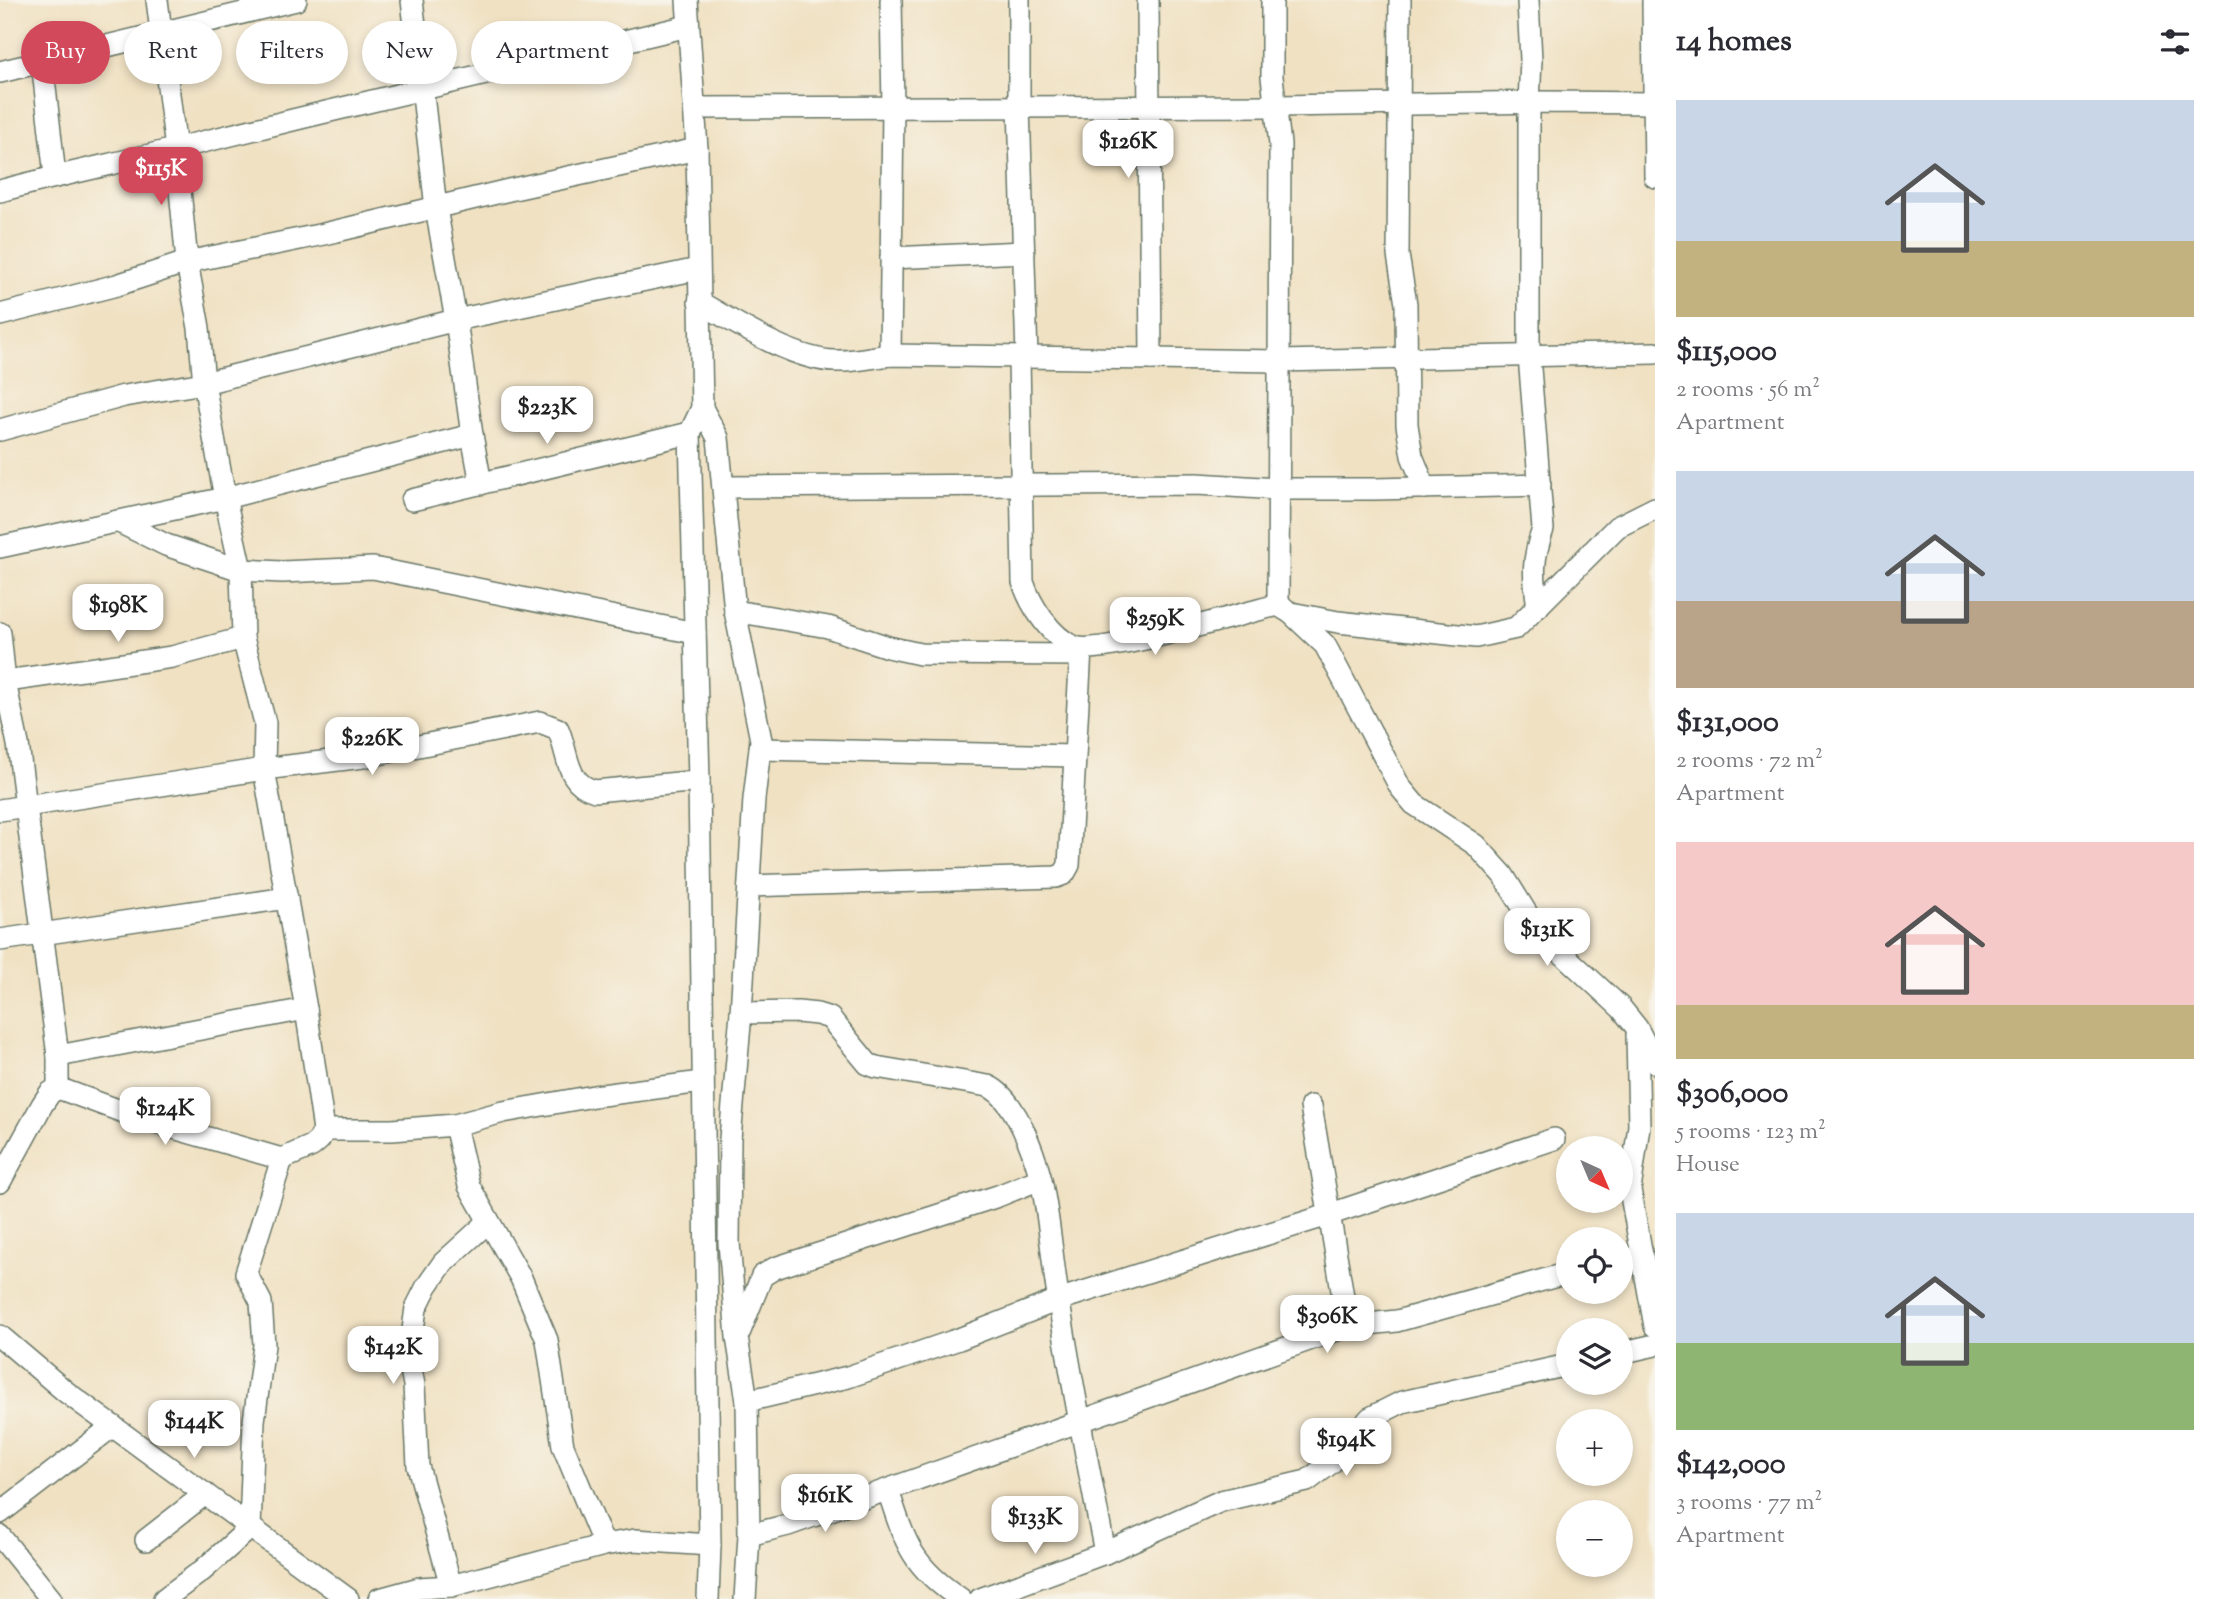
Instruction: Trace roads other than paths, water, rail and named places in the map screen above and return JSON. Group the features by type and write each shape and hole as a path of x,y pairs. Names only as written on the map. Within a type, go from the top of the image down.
{"street":[{"path":"157,0 159,21"},
{"path":"207,21 296,0"},
{"path":"412,0 436,208 481,484"},
{"path":"687,0 697,149 702,408 718,438 735,611 761,740 754,799 741,1013 730,1139 729,1244 737,1337 747,1401 748,1535 745,1599"},
{"path":"890,355 893,107 891,0"},
{"path":"1019,0 1019,107 1024,251 1020,487 1023,582 1028,599 1037,613 1065,642 1081,652"},
{"path":"1148,0 1151,359"},
{"path":"1272,0 1272,77 1280,144 1278,489 1284,609 1325,645 1400,786 1414,804 1476,845 1503,875 1537,930 1621,1008 1637,1028 1655,1063"},
{"path":"1400,0 1398,255 1406,304 1407,425 1412,456 1425,488"},
{"path":"1528,0 1531,60 1529,356 1543,529 1534,554 1533,575 1538,607"},
{"path":"1653,0 1655,177"},
{"path":"0,191 688,26"},
{"path":"0,72 21,66"},
{"path":"45,84 55,176"},
{"path":"58,1088 145,1120 282,1158 312,1146 320,1140 324,1130 264,769 264,723 243,638 241,570 204,383 167,84"},
{"path":"695,108 1655,103"},
{"path":"0,315 117,285 187,262 697,149"},
{"path":"891,258 1024,251"},
{"path":"0,430 124,396 204,383 456,320 698,269"},
{"path":"699,302 771,342 823,360 837,361 890,355 1279,361 1655,353"},
{"path":"702,408 690,433 699,781 710,1545 708,1599"},
{"path":"412,500 690,433"},
{"path":"0,547 225,498 471,435"},
{"path":"723,487 1197,484 1278,489 1540,485"},
{"path":"735,611 828,627 888,647 920,654 1081,652 1284,609 1338,622 1476,637 1516,628 1616,527 1655,508"},
{"path":"117,521 166,545 241,570 282,572 373,568 695,633"},
{"path":"0,633 2,682 18,744 24,807 43,934 58,1056 58,1088"},
{"path":"2,682 172,657 243,638"},
{"path":"749,886 1056,877 1064,874 1069,865 1081,652"},
{"path":"0,810 264,769 363,757 540,722 558,729 571,772 583,788 595,791 699,781"},
{"path":"760,749 1074,756"},
{"path":"0,940 287,898"},
{"path":"58,1056 306,1009"},
{"path":"741,1013 817,1014 830,1018 868,1064 988,1086 998,1090 1008,1101 1018,1118 1040,1180 1058,1300 1105,1553"},
{"path":"1630,1227 1630,1190 1639,1126 1637,1028"},
{"path":"324,1130 392,1130 455,1125 529,1107 702,1082"},
{"path":"0,1182 42,1105 50,1093 58,1088"},
{"path":"1311,1106 1348,1326"},
{"path":"455,1125 469,1186 521,1278 547,1340 563,1446 604,1545"},
{"path":"747,1401 848,1377 959,1339 1058,1300 1328,1215 1554,1139"},
{"path":"164,1599 204,1570 250,1528 254,1421 264,1345 261,1302 246,1273 282,1158"},
{"path":"737,1337 762,1276 775,1268 1040,1180"},
{"path":"451,1586 418,1466 414,1385 409,1359 416,1308 427,1286 443,1263 488,1222"},
{"path":"1633,1264 1655,1326"},
{"path":"748,1535 789,1525 1348,1326 1397,1321 1556,1276"},
{"path":"0,1336 66,1392 348,1599"},
{"path":"1633,1350 1655,1345"},
{"path":"980,1599 1105,1553 1221,1501 1307,1482 1331,1464 1370,1418 1402,1402 1556,1368"},
{"path":"0,1513 113,1426"},
{"path":"888,1490 904,1541 919,1565 945,1589 961,1599"},
{"path":"146,1540 205,1494"},
{"path":"0,1536 51,1599"},
{"path":"379,1599 419,1588 451,1586 604,1545 635,1540 710,1545"}]}
